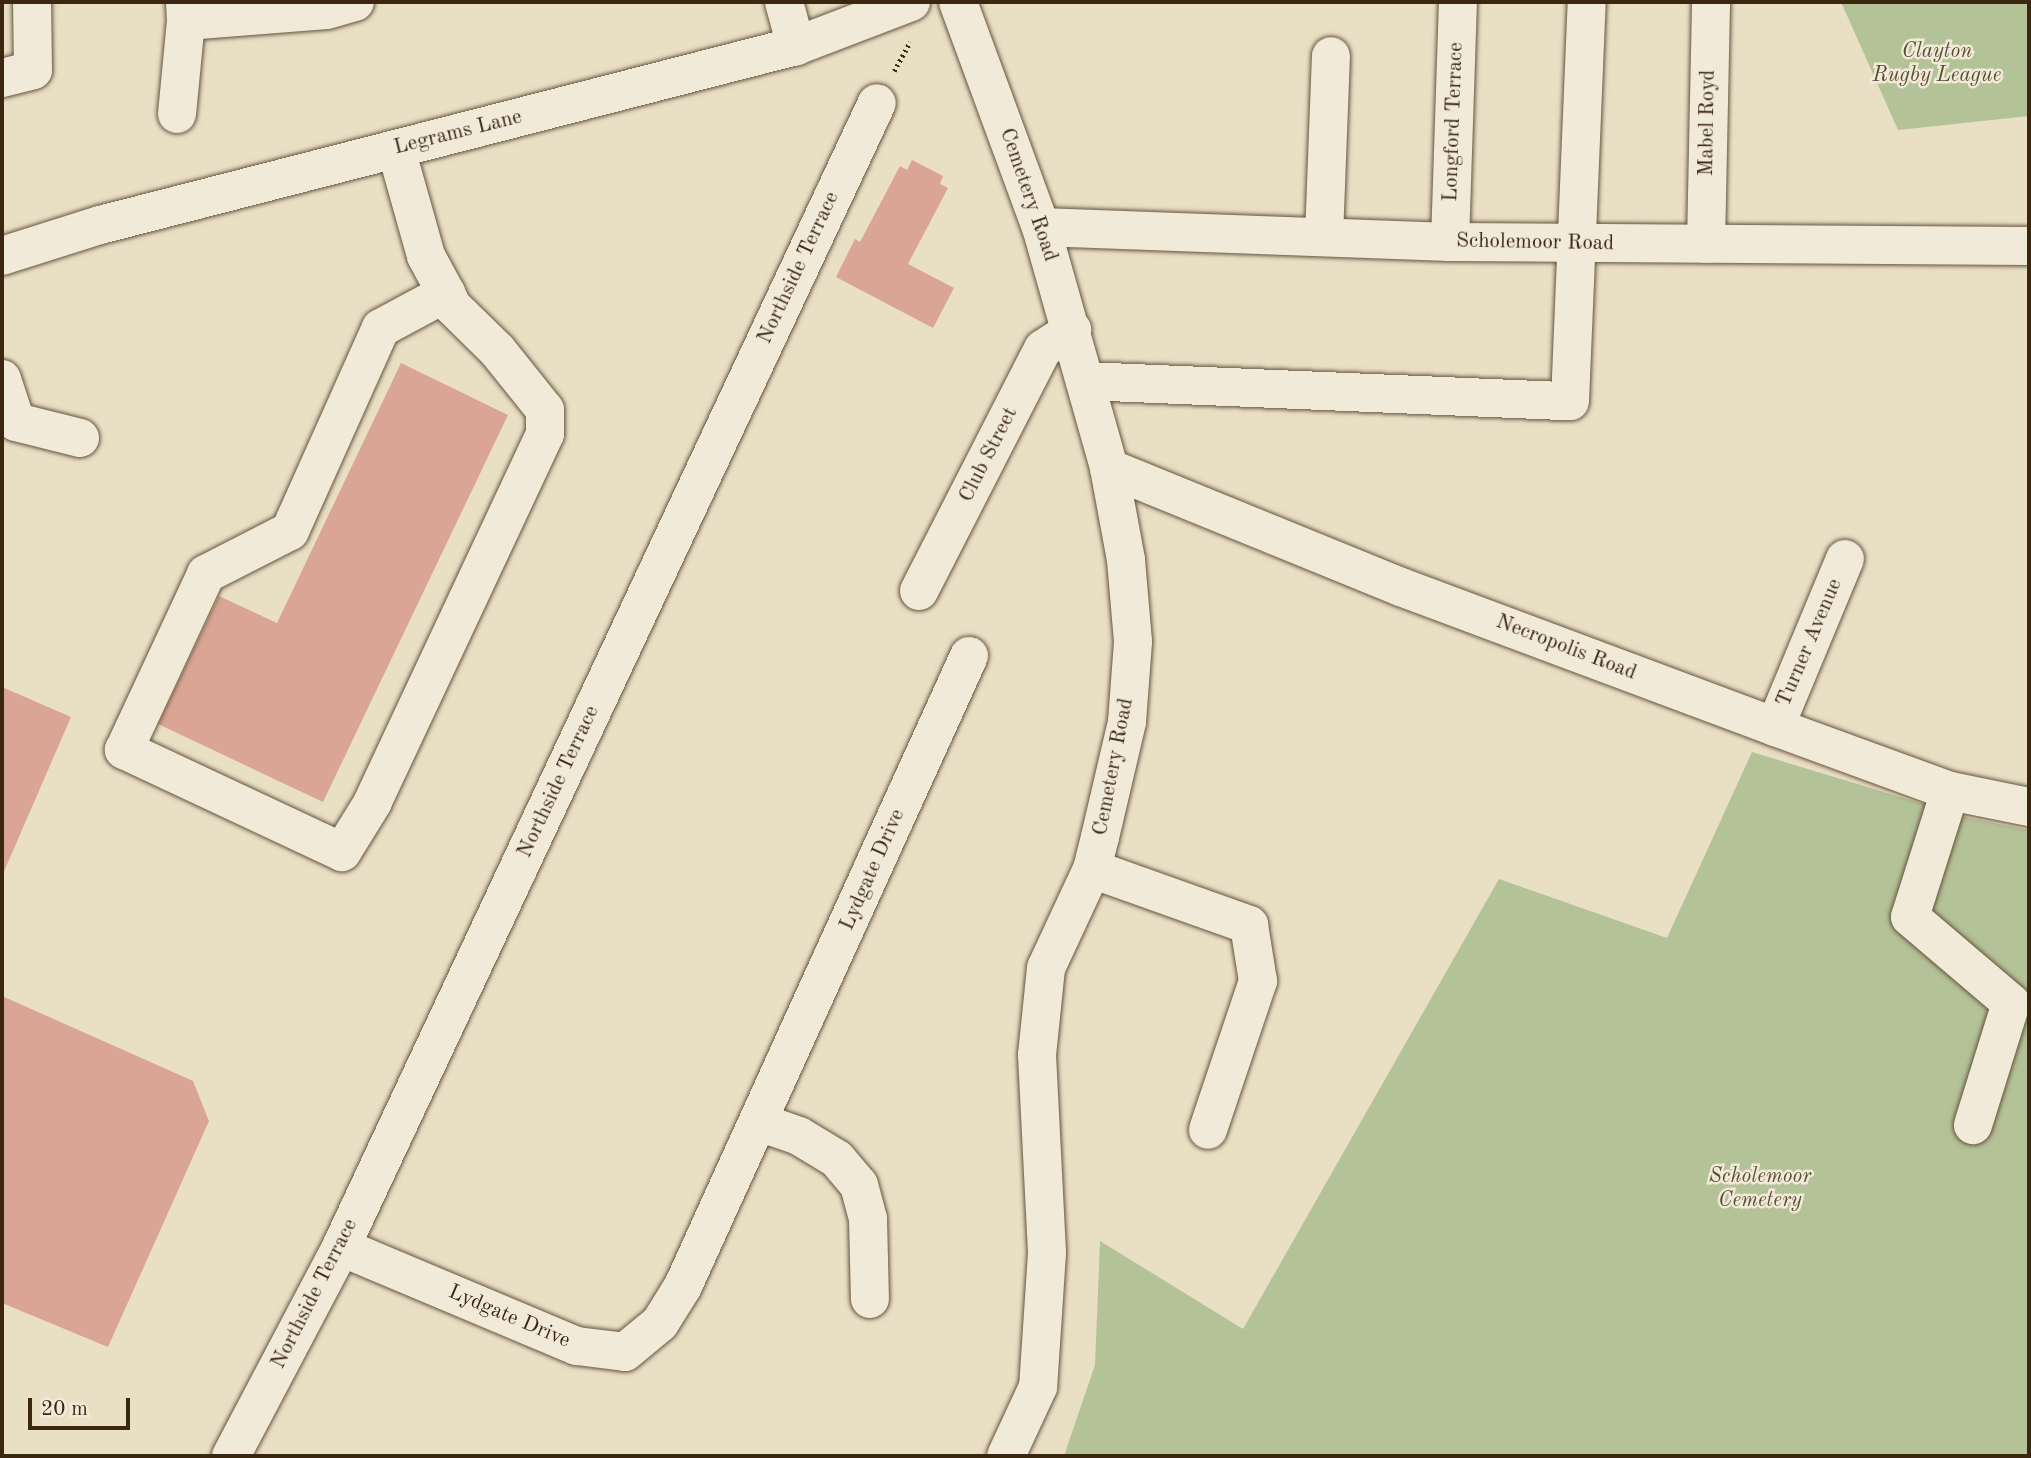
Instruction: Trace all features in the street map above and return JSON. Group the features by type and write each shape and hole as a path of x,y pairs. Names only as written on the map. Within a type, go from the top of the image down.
{"street":[{"path":"17,74 32,2"},
{"path":"784,2 796,46"},
{"name":"Cemetery Road","path":"958,2 1041,227 1110,468 1126,560 1133,642 1127,722 1092,869 1045,968 1037,1055 1047,1253 1038,1387 1006,1456"},
{"name":"Longford Terrace","path":"1450,242 1458,2"},
{"path":"1085,380 1570,401 1587,2"},
{"name":"Mabel Royd","path":"1706,244 1711,2"},
{"path":"177,114 186,11 336,4"},
{"name":"Legrams Lane","path":"2,256 100,225 796,46 902,9 912,19"},
{"path":"1324,236 1331,57"},
{"name":"Northside Terrace","path":"231,1456 341,1247 877,103"},
{"path":"396,149 426,256 446,293 545,410 545,434 373,802 342,852 124,750 206,574 290,531 381,328 446,293"},
{"name":"Scholemoor Road","path":"1041,227 1450,242 2029,246"},
{"name":"Club Street","path":"919,591 1043,349 1072,330"},
{"path":"2,379 16,422 80,438"},
{"name":"Necropolis Road","path":"1110,468 1401,587 1775,727 1950,791 2029,807"},
{"name":"Turner Avenue","path":"1775,727 1845,559"},
{"name":"Lydgate Drive","path":"341,1247 578,1346 625,1352 660,1322 683,1286 970,656"},
{"path":"1950,791 1910,917 2011,1003 1973,1125"},
{"path":"1092,869 1249,925 1258,981 1209,1130"},
{"path":"759,1122 799,1136 837,1158 859,1185 868,1219 870,1299"}],"path":[{"path":"877,103 912,19"}],"green space":[{"name":"Clayton Rugby League","path":"1841,2 2029,2 2029,116 1898,130"},
{"name":"Scholemoor Cemetery","path":"1752,752 1969,818 2029,830 2029,1456 1064,1456 1095,1365 1100,1241 1243,1329 1499,879 1667,938"}],"building":[{"path":"912,160 943,176 940,184 948,188 908,264 954,288 933,328 836,277 855,239 860,242 900,166 907,170"},
{"path":"401,363 508,415 323,802 158,724 219,596 277,623"},
{"path":"2,687 71,717 2,876"},
{"path":"2,996 193,1081 209,1121 108,1347 2,1303"}]}
